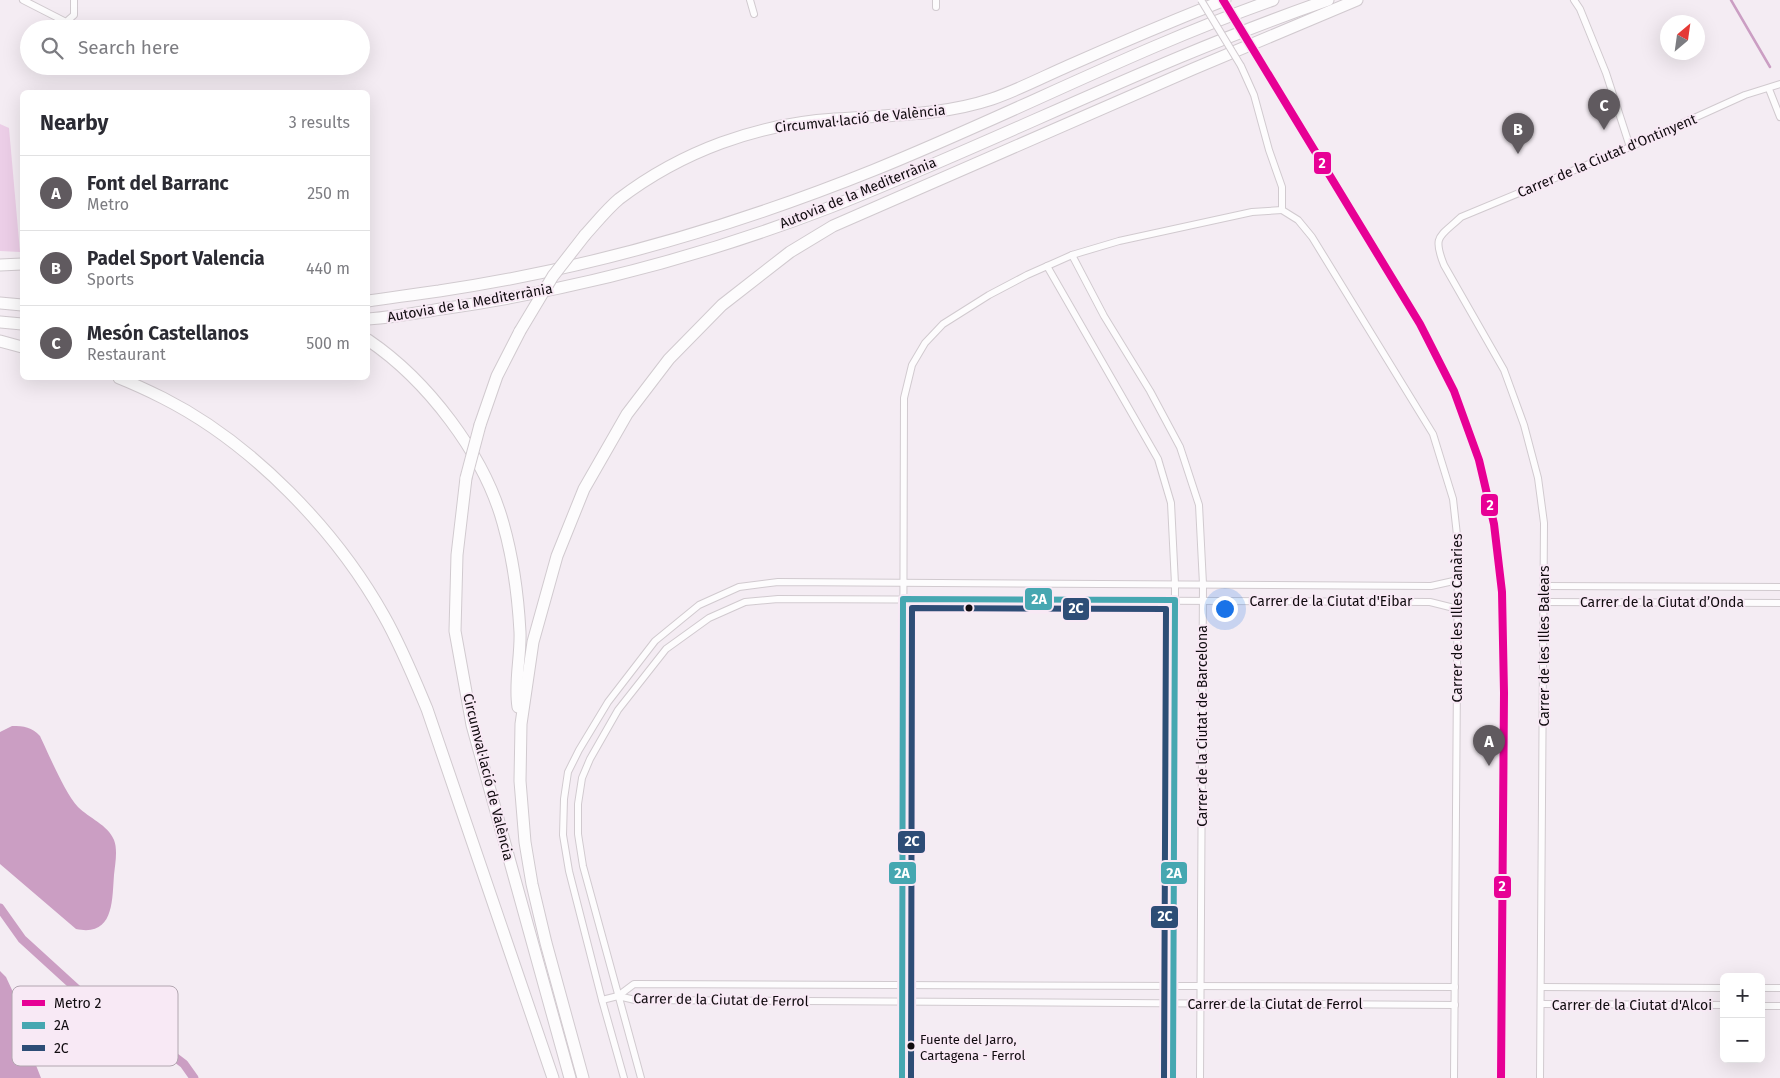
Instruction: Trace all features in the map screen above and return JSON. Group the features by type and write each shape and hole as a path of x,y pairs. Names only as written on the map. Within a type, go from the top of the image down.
{"highway":[{"name":"Circumval·lació de València","path":"570,1078 472,725 455,631 457,555 466,478 480,426 497,376 520,331 553,276 585,235 618,200 664,168 703,149 751,132 792,124 833,119 924,114 955,109 992,99 1173,20 1225,0"},
{"name":"Autovia de la Mediterrània","path":"370,301 549,272 644,248 750,216 877,169 1179,36 1273,0"},
{"name":"Autovia de la Mediterrània","path":"370,319 495,301 602,279 751,235 825,209 881,186 1186,53 1266,21 1328,0"},
{"name":"Circumval·lació de València","path":"584,1078 546,943 526,851 520,781 521,724 533,642 557,556 584,489 633,406 668,359 722,304 790,252 833,226 1357,0"},
{"path":"0,266 20,264"},
{"path":"0,303 20,305"},
{"path":"0,322 20,324"},
{"path":"0,341 20,346"},
{"path":"370,342 426,392 456,429 479,467 497,504 516,578 520,634 517,703 521,724"},
{"path":"123,380 164,399 214,430 258,464 311,514 339,548 366,586 404,654 427,710 553,1078"}],"street":[{"path":"23,0 62,20"},
{"path":"68,20 74,15 74,0"},
{"path":"750,0 754,14"},
{"path":"902,1078 904,398 912,364 925,343 944,324 990,295 1072,255 1119,240 1252,212 1282,210 1282,187 1269,150 1254,95 1241,66 1201,0"},
{"path":"1574,0 1580,9 1606,74 1630,147"},
{"name":"Carrer de la Ciutat d'Ontinyent","path":"1439,237 1461,217 1630,147 1734,100 1780,84"},
{"path":"1769,89 1780,117"},
{"name":"Carrer de les Illes Canàries","path":"1282,210 1298,220 1312,238 1433,434 1453,498 1458,544 1454,1078"},
{"name":"Carrer de les Illes Balears","path":"1439,237 1438,248 1444,265 1504,370 1524,424 1538,478 1544,523 1545,602 1540,1078"},
{"name":"Carrer de la Ciutat de Barcelona","path":"1072,255 1104,316 1150,391 1180,447 1198,505 1203,584 1200,1078"},
{"name":"Carrer de la Ciutat de Barcelona","path":"1047,266 1158,458 1171,503 1175,584 1173,1078"},
{"name":"Carrer de la Ciutat d'Eibar","path":"624,1078 569,871 563,835 564,799 568,772 578,750 608,702 655,641 699,605 739,587 778,582 1431,586 1458,580"},
{"name":"Carrer de la Ciutat d’Onda","path":"1545,586 1780,587"},
{"name":"Carrer de la Ciutat d'Eibar","path":"641,1078 583,866 578,834 578,804 582,778 590,758 618,710 666,648 709,618 744,602 778,599 1430,602 1458,609"},
{"name":"Carrer de la Ciutat d’Onda","path":"1545,602 1780,603"},
{"name":"Carrer de la Ciutat de Ferrol","path":"618,996 634,984 1455,987"},
{"name":"Carrer de la Ciutat d'Alcoi","path":"1541,987 1720,988"},
{"path":"1765,988 1780,988"},
{"path":"602,1000 618,996"},
{"name":"Carrer de la Ciutat de Ferrol","path":"618,996 635,1000 1455,1005"},
{"name":"Carrer de la Ciutat d'Alcoi","path":"1541,1004 1720,1005"},
{"path":"1765,1006 1780,1006"}],"shaded area":[{"path":"0,124 9,128 20,252 0,251"},
{"path":"12,726 28,728 40,736 73,801 82,811 107,830 114,840 116,858 113,896 108,915 98,928 88,930 76,929 0,864 0,732"},
{"path":"0,971 6,977 12,990 12,1066 36,1066 41,1078 0,1078"}],"waterway":[{"path":"1731,0 1770,67"},
{"path":"0,908 22,939 74,986"},
{"path":"178,1059 184,1064 194,1078"}],"metro line":[{"name":"2","path":"1223,0 1420,324 1454,391 1479,460 1494,524 1502,592 1504,693 1501,1078"}],"transit line":[{"name":"2A","path":"902,1078 903,599 1175,600 1173,1078"},
{"name":"2C","path":"911,1078 912,608 1166,609 1164,1078"}],"place":[{"name":"Mesón Castellanos","path":"1604,130"},
{"name":"Padel Sport Valencia","path":"1518,154"},
{"name":"Font del Barranc","path":"1489,766"},
{"name":"Fuente del Jarro, Cartagena - Ferrol","path":"911,1046"}]}
